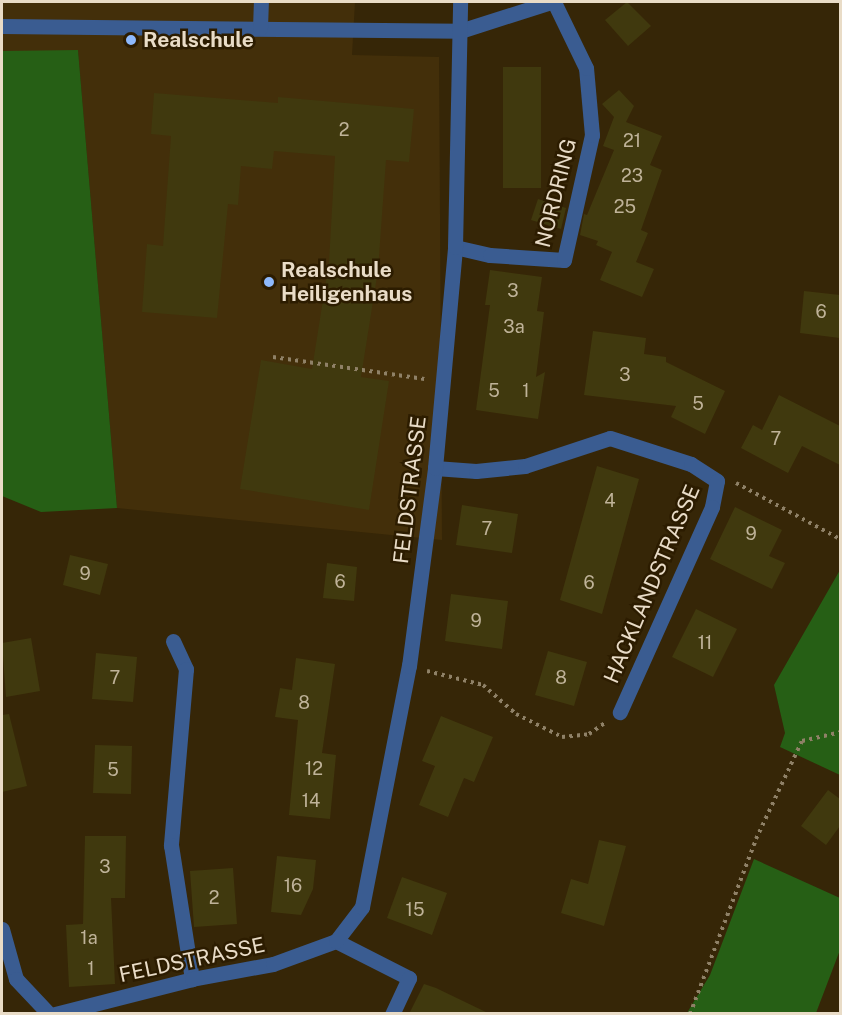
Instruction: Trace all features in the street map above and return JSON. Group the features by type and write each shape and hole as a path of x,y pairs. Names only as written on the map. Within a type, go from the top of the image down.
{"street":[{"path":"260,28 261,2"},
{"name":"FELDSTRASSE","path":"55,1014 192,979 273,964 336,941 362,907 409,666 435,468 455,247 460,2"},
{"name":"NORDRING","path":"2,26 460,31 552,2 586,68 592,135 564,260 490,255 455,247"},
{"name":"HACKLANDSTRASSE","path":"435,468 476,471 525,466 610,438 691,464 717,481 712,507 620,712"},
{"path":"173,641 186,669 171,845 192,979"},
{"path":"2,929 16,979 49,1014"},
{"path":"336,941 409,978 392,1014"}],"path":[{"path":"273,357 418,378"},
{"path":"717,481 734,482 840,539"},
{"path":"409,666 483,685 516,714 562,736 589,734 620,712"},
{"path":"690,1014 756,839 802,741 840,732"}],"shaded area":[{"name":"Realschule Heiligenhaus","path":"2,2 355,2 352,55 439,57 442,540 117,508 78,51 2,51"}],"green space":[{"path":"78,50 117,508 41,512 2,496 2,51"},
{"path":"840,570 840,775 780,747 785,733 774,685"},
{"path":"754,859 840,898 840,950 816,1013 687,1013 710,975"}],"building":[{"path":"627,2 651,26 628,46 605,20"},
{"path":"503,67 541,67 541,188 503,188"},
{"path":"619,90 634,106 626,122 662,136 650,165 662,170 641,230 648,233 636,262 654,269 642,297 600,280 612,252 596,245 598,241 580,235 584,214 587,215 614,150 603,146 614,117 602,104"},
{"path":"154,93 278,103 278,97 414,109 409,162 386,160 378,270 361,377 389,381 369,510 240,489 261,360 312,369 329,262 335,156 274,151 272,169 241,166 238,205 228,204 217,318 142,312 147,244 163,246 171,136 151,134"},
{"path":"538,199 566,208 561,229 531,220"},
{"path":"490,270 542,277 537,311 544,312 536,377 545,372 538,419 476,410 490,305 485,305"},
{"path":"804,291 840,295 840,338 800,333"},
{"path":"593,331 646,338 644,354 666,357 666,362 725,391 705,434 671,417 676,406 584,395"},
{"path":"779,395 840,426 840,465 802,446 788,473 741,448 753,425 762,430"},
{"path":"597,466 639,479 602,614 560,600"},
{"path":"462,505 518,514 512,553 456,545"},
{"path":"735,507 782,530 769,556 785,563 772,589 710,559"},
{"path":"70,555 108,564 100,595 63,585"},
{"path":"327,563 357,567 354,601 323,598"},
{"path":"451,594 508,601 502,649 445,641"},
{"path":"696,609 737,629 713,677 672,657"},
{"path":"31,638 40,691 6,697 2,643"},
{"path":"548,651 587,662 574,706 535,695"},
{"path":"96,653 137,657 133,702 92,699"},
{"path":"296,658 335,664 322,753 336,755 330,819 289,815 298,720 275,717 280,688 292,690"},
{"path":"9,714 27,786 2,792 2,715"},
{"path":"441,716 493,737 474,782 464,778 448,817 419,805 435,766 422,761"},
{"path":"95,745 132,746 131,794 93,793"},
{"path":"828,790 840,799 840,826 826,845 801,826"},
{"path":"85,836 126,836 125,898 111,898 115,984 69,987 66,925 83,924"},
{"path":"599,840 626,846 604,926 561,913 571,879 588,884"},
{"path":"277,856 316,860 313,889 301,915 271,912"},
{"path":"233,868 237,924 194,927 190,871"},
{"path":"402,877 447,893 432,935 387,918"},
{"path":"424,984 436,988 490,1014 409,1014"}],"place":[{"name":"Realschule","path":"131,40"},
{"name":"Realschule Heiligenhaus","path":"269,282"}]}
